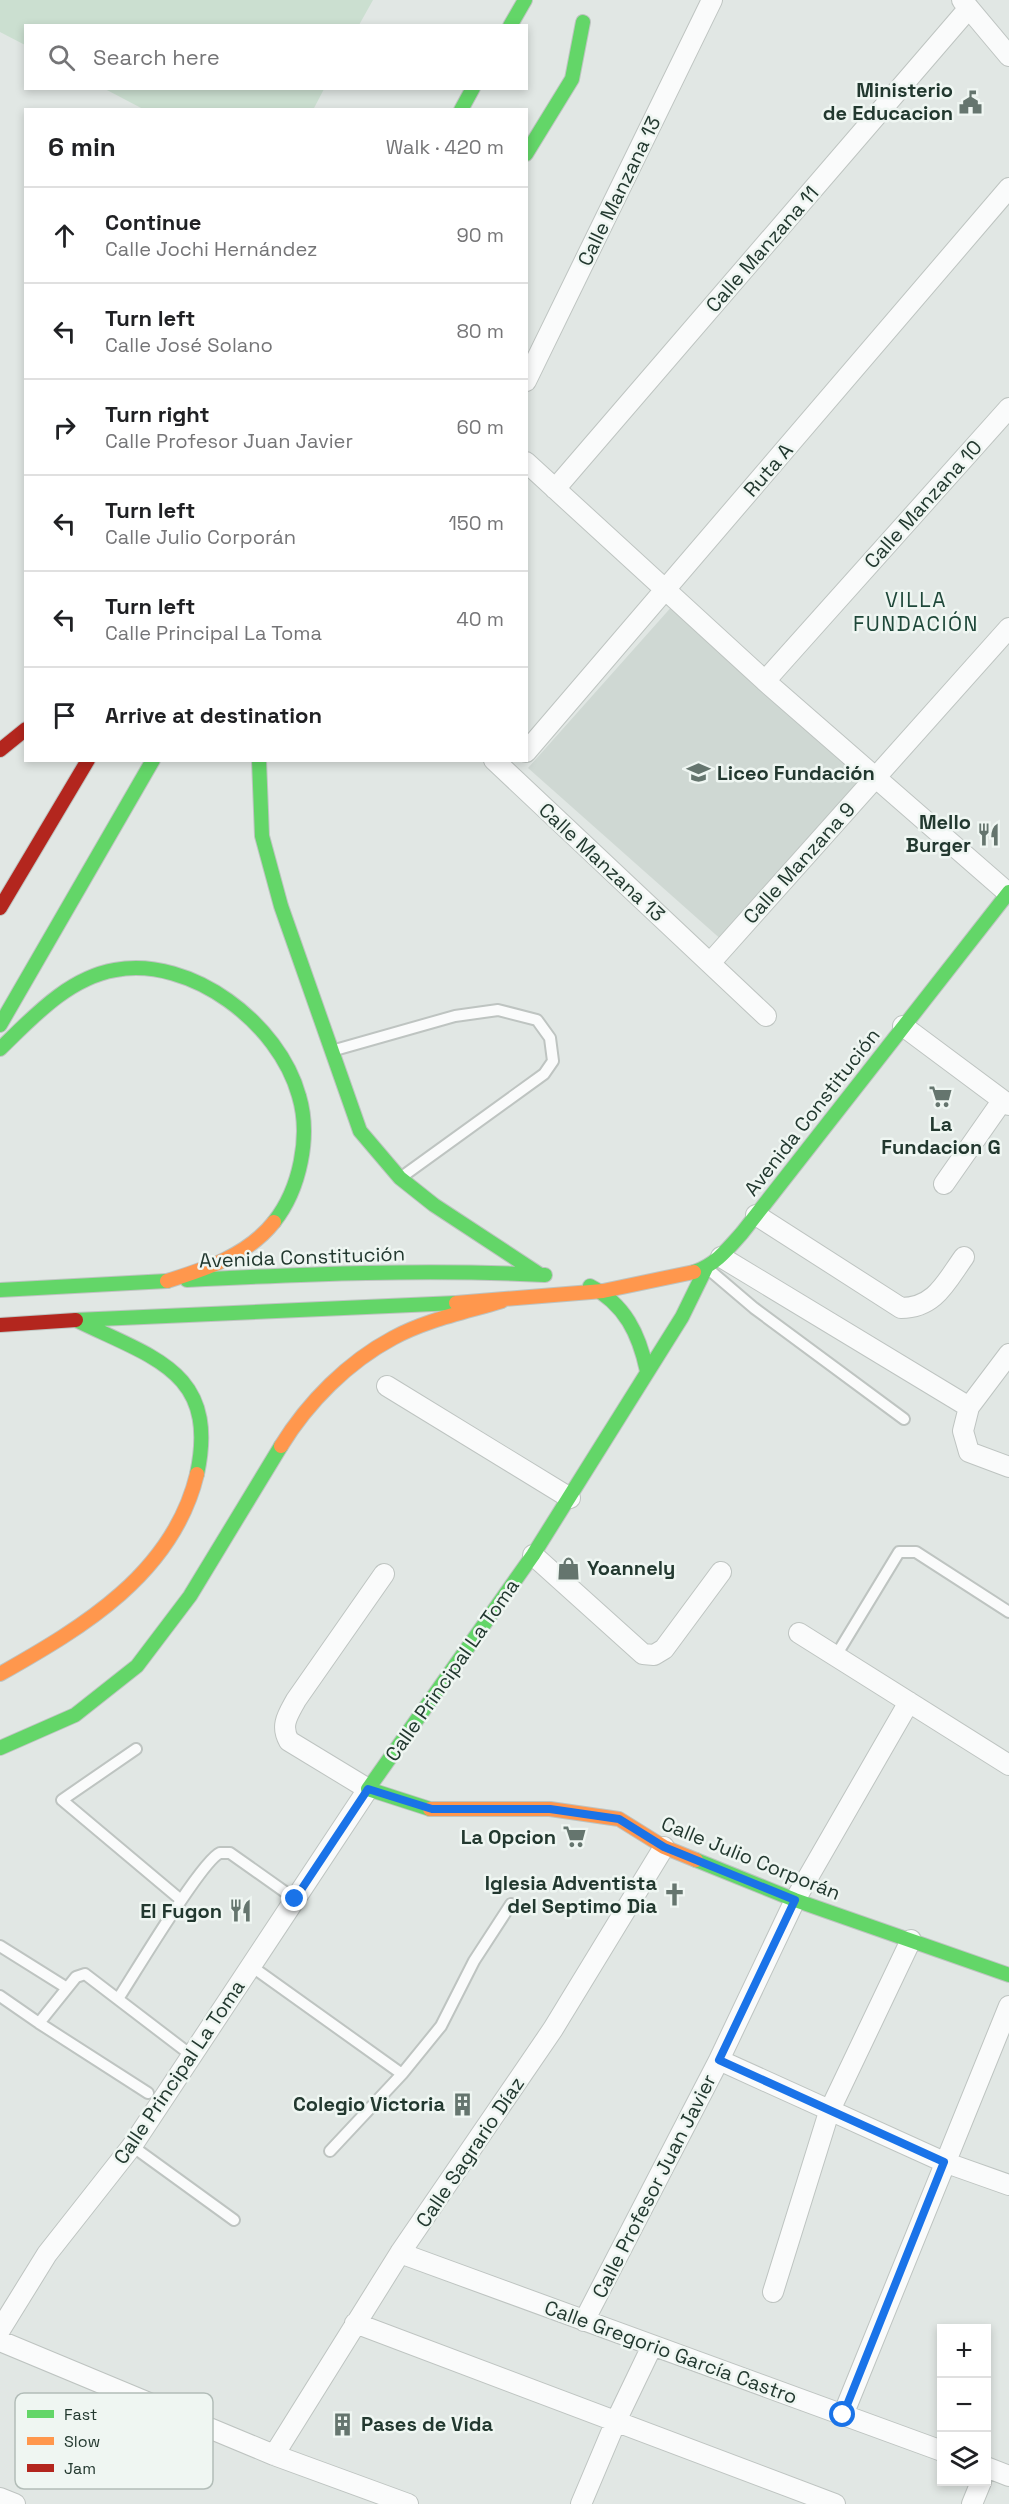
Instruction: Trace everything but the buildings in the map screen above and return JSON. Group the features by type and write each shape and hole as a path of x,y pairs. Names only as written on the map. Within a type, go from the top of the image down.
{"main road":[{"path":"511,24 525,0"},
{"path":"561,58 592,7"},
{"path":"528,151 572,79 583,22"},
{"path":"462,108 472,90"},
{"path":"0,750 24,731"},
{"path":"0,908 87,762"},
{"path":"0,1025 152,762"},
{"path":"259,762 262,836 281,906 360,1131 400,1178 434,1205 539,1275"},
{"name":"Avenida Constitución","path":"714,1262 756,1215 1009,893"},
{"path":"0,1049 31,1018 82,981 116,970 152,968 187,977 217,991 238,1007 263,1034 288,1069 299,1096 304,1129 300,1161 290,1199 270,1227 244,1249 209,1269 167,1281"},
{"path":"0,1325 502,1301 603,1291 684,1276 714,1262"},
{"name":"Calle Principal La Toma","path":"368,1789 533,1555 714,1262"},
{"name":"Avenida Constitución","path":"0,1290 301,1274 539,1275 568,1279 603,1291"},
{"path":"603,1291 623,1309 636,1330 644,1348 647,1371"},
{"path":"0,1748 75,1715 137,1666 190,1596 291,1430 330,1385 360,1358 394,1338 429,1323 502,1301"},
{"path":"0,1674 87,1623 114,1603 136,1582 164,1546 186,1511 198,1479 203,1431 201,1413 194,1396 183,1380 165,1367 76,1320"},
{"name":"Calle Julio Corporán","path":"368,1789 432,1809 550,1809 619,1819 664,1847 795,1900 1009,1975"}],"street":[{"name":"Calle Manzana 13","path":"528,377 712,0"},
{"path":"966,4 1009,56"},
{"name":"Calle Manzana 11","path":"555,489 966,4"},
{"name":"Ruta A","path":"528,750 1009,188"},
{"name":"Calle Manzana 10","path":"765,681 1009,408"},
{"path":"528,464 765,681 1009,893"},
{"name":"Calle Manzana 9","path":"710,963 1009,628"},
{"name":"Calle Manzana 13","path":"507,765 766,1016"},
{"path":"903,1026 1006,1103 944,1184"},
{"path":"756,1215 901,1308 916,1308 937,1295 964,1257"},
{"path":"714,1262 969,1407"},
{"path":"1009,1353 969,1407 963,1431 969,1452 1009,1467"},
{"path":"387,1386 570,1497"},
{"path":"533,1555 643,1654 654,1654 664,1649 721,1572"},
{"path":"368,1789 289,1741 285,1733 284,1722 296,1700 384,1574"},
{"path":"799,1633 837,1654 1009,1765"},
{"name":"Calle Profesor Juan Javier","path":"584,2321 719,2060 795,1900 909,1702"},
{"name":"Calle Principal La Toma","path":"0,2330 48,2254 132,2146 368,1789"},
{"name":"Calle Sagrario Díaz","path":"274,2455 400,2253 553,2029 664,1847"},
{"path":"773,2292 829,2112 911,1940"},
{"path":"843,2415 1009,2006"},
{"path":"719,2060 829,2112 944,2162 1009,2185"},
{"name":"Calle Gregorio García Castro","path":"400,2253 937,2449"},
{"path":"355,2323 835,2504"},
{"path":"0,2341 125,2393"},
{"path":"581,2504 616,2421 652,2346"},
{"path":"213,2430 274,2455 408,2504"},
{"path":"991,2469 1009,2476"},
{"path":"972,2504 979,2486"},
{"path":"0,2498 15,2504"}],"lane":[{"path":"332,1051 455,1016 498,1010 537,1020 550,1038 553,1060 544,1074 400,1178"},
{"path":"714,1262 754,1308 904,1419"},
{"path":"837,1654 899,1552 916,1552 1009,1612"},
{"path":"136,1749 62,1800 181,1900"},
{"path":"118,1999 181,1900 213,1859 221,1853 230,1853 295,1899"},
{"path":"330,2151 402,2074 441,2026 474,1961 511,1904"},
{"path":"0,1946 67,1988"},
{"path":"251,1966 402,2074"},
{"path":"39,2023 76,1977 85,1974 191,2055"},
{"path":"0,1995 39,2023 148,2093"},
{"path":"132,2146 234,2220"}],"shaded area":[{"name":"Liceo Fundación","path":"674,604 870,778 724,942 528,768"}],"green space":[{"path":"0,0 373,0 360,24 24,24 24,44 0,32"},
{"path":"107,90 323,90 314,108 141,108"}],"traffic: fast":[{"path":"511,24 525,0"},
{"path":"528,151 572,79 583,22"},
{"path":"462,108 472,90"},
{"path":"0,1025 152,762"},
{"path":"259,762 262,836 281,906 360,1131 400,1178 434,1205 539,1274"},
{"path":"694,1272 714,1261 742,1233 1009,892"},
{"path":"0,1049 38,1012 66,990 98,974 115,970 144,968 173,974 201,984 228,1000 252,1020 272,1044 288,1069 299,1096 304,1128 301,1162 291,1194 274,1222"},
{"path":"430,1809 368,1789 533,1555 682,1317 706,1268"},
{"path":"187,1280 411,1272 545,1275"},
{"path":"0,1290 167,1281"},
{"path":"590,1286 613,1302 629,1321 640,1345 647,1371"},
{"path":"76,1320 456,1303"},
{"path":"76,1320 154,1358 174,1373 189,1390 198,1412 201,1439 197,1474"},
{"path":"0,1748 75,1715 137,1666 190,1596 281,1446"},
{"path":"696,1860 795,1900 1009,1975"}],"traffic: slow":[{"path":"167,1281 211,1266 239,1252 264,1234 274,1222"},
{"path":"456,1303 603,1291 694,1272"},
{"path":"281,1446 330,1384 376,1348 419,1326 502,1301"},
{"path":"0,1674 92,1616 121,1594 146,1569 168,1541 185,1509 197,1474"},
{"path":"430,1809 550,1809 619,1819 664,1847 696,1860"}],"traffic: jam":[{"path":"0,750 24,731"},
{"path":"0,908 87,762"},
{"path":"0,1325 76,1320"}],"place":[{"name":"Ministerio de Educacion","path":"971,102"},
{"name":"Liceo Fundación","path":"699,773"},
{"name":"Mello Burger","path":"989,834"},
{"name":"La Fundacion G","path":"941,1097"},
{"name":"Yoannely","path":"569,1568"},
{"name":"La Opcion","path":"574,1837"},
{"name":"Iglesia Adventista del Septimo Dia","path":"675,1895"},
{"name":"El Fugon","path":"240,1911"},
{"name":"Colegio Victoria","path":"463,2104"},
{"name":"Pases de Vida","path":"343,2424"}],"district":[{"name":"VILLA FUNDACIÓN","path":"916,612"}],"route":[{"path":"295,1899 368,1789 432,1809 550,1809 619,1819 664,1847 795,1900 719,2060 829,2112 944,2162 843,2415"}]}
